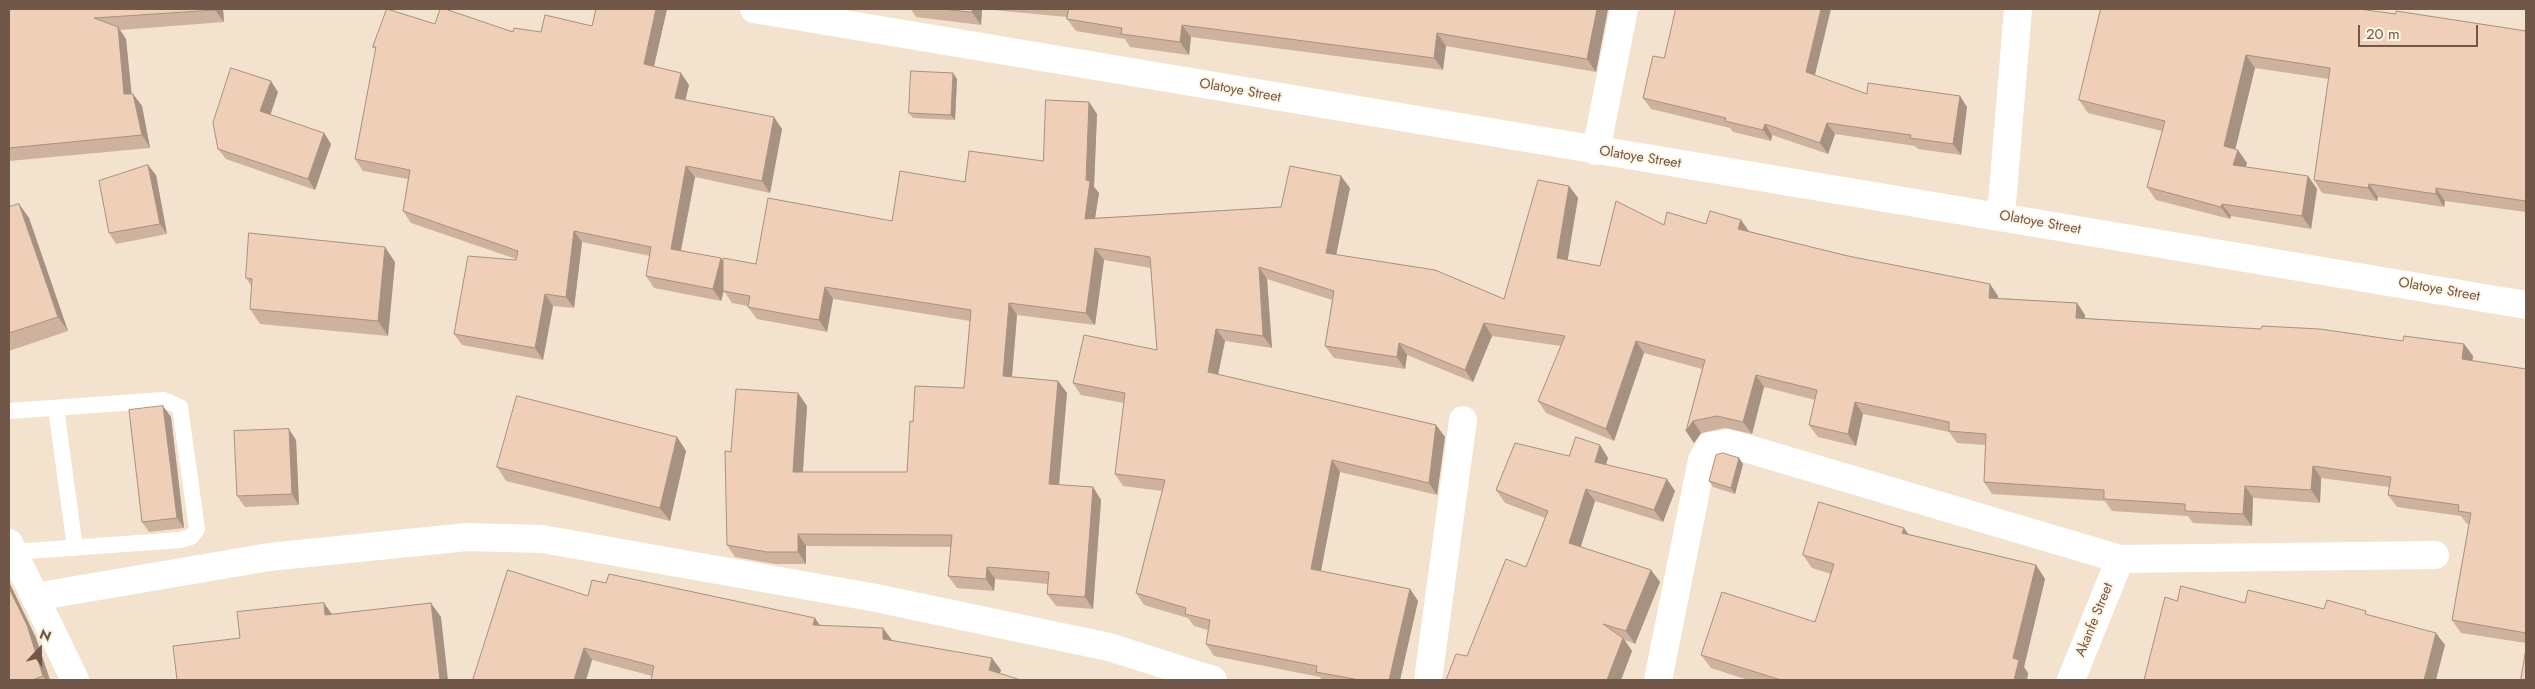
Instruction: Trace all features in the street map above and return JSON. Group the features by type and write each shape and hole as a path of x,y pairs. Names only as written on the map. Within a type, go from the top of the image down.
{"street":[{"name":"Olatoye Street","path":"754,9 1596,151 2001,216 2526,304"},
{"path":"1596,151 1624,9"},
{"path":"2001,216 2018,9"},
{"path":"1428,680 1463,420"},
{"path":"1658,680 1702,460 1710,446 1728,443 2120,559 2435,555"},
{"path":"35,597 269,558 467,537 542,539 896,602 1109,647 1213,680"},
{"path":"11,547 75,680"},
{"name":"Akanfe Street","path":"2071,680 2120,559"}],"lane":[{"path":"9,411 164,400 180,407 197,529 191,537 180,540 75,548 11,547"},
{"path":"56,408 75,548"}],"shaded area":[{"path":"9,9 2526,9 2526,680 9,680"}],"building":[{"path":"9,9 215,10 94,18 118,27 124,94 133,94 142,135 9,148"},
{"path":"387,9 435,24 440,9 445,9 513,32 514,28 541,32 545,15 592,26 596,9 656,9 644,64 681,73 675,98 774,117 762,181 686,166 671,249 721,258 713,289 646,276 651,247 574,231 566,297 545,294 535,348 454,334 468,256 516,260 518,251 403,211 410,170 355,159 376,47 373,47"},
{"path":"943,9 972,9 972,12"},
{"path":"1069,9 1597,9 1587,59 1437,33 1434,58 1182,25 1180,42 1121,34 1122,28 1067,19"},
{"path":"1676,9 1821,9 1806,72 1867,94 1868,83 1960,96 1953,144 1910,138 1911,135 1827,123 1820,143 1765,124 1763,130 1725,121 1726,118 1643,98 1653,56 1664,58"},
{"path":"2101,9 2359,9 2396,14 2396,11 2526,31 2526,201 2436,188 2436,194 2369,184 2368,188 2314,180 2330,68 2246,55 2224,146 2238,150 2233,165 2308,176 2302,216 2222,204 2221,207 2147,187 2165,121 2079,100"},
{"path":"231,68 271,81 260,111 324,133 308,179 218,149 213,123"},
{"path":"911,71 953,73 951,115 909,113"},
{"path":"1046,100 1089,102 1086,180 1090,181 1085,219 1281,207 1290,166 1341,176 1326,253 1435,270 1504,299 1538,180 1569,186 1557,258 1600,266 1616,201 1664,225 1667,212 1706,224 1710,211 1741,220 1738,229 1848,256 1990,284 1989,298 2077,303 2076,318 2261,329 2262,326 2320,329 2403,341 2404,336 2464,344 2462,359 2526,369 2526,633 2452,620 2471,513 2458,511 2459,505 2388,495 2391,477 2313,466 2311,490 2245,486 2243,514 2185,511 2185,504 2104,499 2104,490 1984,482 1986,434 1949,431 1949,422 1855,402 1848,434 1809,425 1817,390 1756,375 1743,422 1717,416 1693,421 1686,431 1705,360 1636,341 1606,429 1538,401 1565,336 1484,323 1465,370 1399,343 1397,357 1325,346 1334,291 1259,267 1263,336 1216,329 1208,372 1436,425 1429,483 1332,460 1311,569 1410,589 1389,680 1360,680 1316,672 1317,666 1206,644 1210,620 1185,614 1186,608 1136,593 1165,480 1115,474 1125,393 1073,383 1084,335 1157,350 1150,257 1095,248 1086,313 1009,303 1003,376 1058,381 1049,484 1093,487 1085,597 1047,594 1049,572 987,567 986,579 948,576 952,535 798,534 798,552 767,552 727,545 725,451 731,452 736,389 798,393 793,472 907,472 910,421 913,422 915,386 964,388 971,310 825,287 819,320 748,307 750,296 723,291 723,258 756,264 768,198 892,221 900,171 965,182 969,151 1043,161"},
{"path":"148,165 160,224 109,233 99,181"},
{"path":"19,204 58,317 9,333 9,207"},
{"path":"249,233 385,247 378,321 250,309 252,279 246,278"},
{"path":"517,396 677,437 660,508 497,467"},
{"path":"163,406 177,518 142,522 129,410"},
{"path":"289,429 292,494 237,496 234,431"},
{"path":"1576,437 1600,445 1595,462 1667,479 1654,510 1586,489 1569,543 1651,570 1626,631 1603,624 1623,638 1607,680 1446,680 1456,654 1467,656 1506,559 1526,567 1548,511 1496,490 1515,443 1569,456"},
{"path":"1723,453 1739,458 1731,488 1709,481 1716,455"},
{"path":"1819,502 1904,528 1902,533 2036,565 2013,658 2019,660 2014,680 1781,680 1701,655 1722,592 1815,622 1834,564 1803,555"},
{"path":"508,570 588,596 592,580 606,583 609,574 815,618 813,625 883,628 883,639 992,658 989,670 1021,680 651,680 654,666 584,648 574,680 473,680"},
{"path":"2181,586 2245,603 2248,590 2324,609 2327,600 2366,611 2365,614 2436,633 2424,680 2144,680 2165,597 2177,601"},
{"path":"9,588 27,625 43,676 32,680 9,680"},
{"path":"324,603 325,615 431,603 440,680 177,680 173,646 240,638 237,612"},
{"path":"2526,649 2526,680 2521,680"}]}
